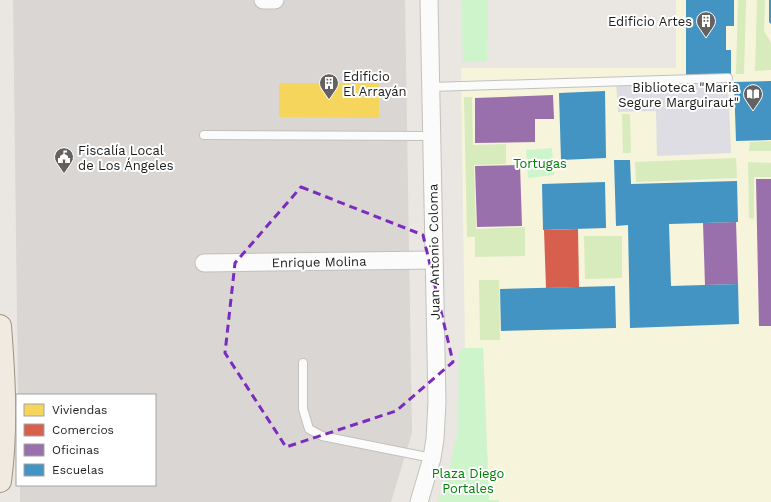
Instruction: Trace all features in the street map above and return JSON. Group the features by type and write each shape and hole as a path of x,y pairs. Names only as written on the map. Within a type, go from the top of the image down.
{"main road":[{"path":"0,326 4,402 3,454 0,481"}],"street":[{"path":"262,0 275,0"},
{"name":"Juan Antonio Coloma","path":"419,502 432,458 435,439 437,402 430,0"},
{"name":"Enrique Molina","path":"204,263 434,260"}],"lane":[{"path":"431,87 728,78"},
{"path":"204,135 432,136"},
{"path":"303,363 303,409 309,429 322,436 432,458"}],"highlighted area":[{"path":"301,187 423,235 453,362 396,411 286,447 225,353 235,263"}],"shaded area":[{"path":"13,0 405,0 412,433 391,502 20,502 20,486 156,486 156,394 18,394"},
{"path":"676,0 771,0 771,502 499,502 499,500 489,500 483,348 465,348 461,68 676,68"},
{"path":"728,78 731,153 657,156 656,111 618,112 616,81"}],"green space":[{"path":"461,0 488,0 487,61 463,62"},
{"path":"738,0 746,0 744,74 736,74"},
{"path":"757,0 765,0 764,31 771,43 771,70 755,71"},
{"path":"464,97 472,97 473,145 506,144 506,164 474,165 476,229 525,227 525,256 475,257 475,237 467,237"},
{"path":"622,114 630,114 631,153 623,153"},
{"path":"771,141 771,151 749,151 750,142"},
{"name":"Tortugas","path":"552,148 554,175 528,178 526,150"},
{"path":"736,158 737,178 636,182 635,162"},
{"path":"748,162 771,163 771,177 754,177 754,219 749,218"},
{"path":"584,236 622,236 622,278 585,279"},
{"path":"479,280 499,280 500,340 480,340"},
{"name":"Plaza Diego Portales","path":"465,348 483,348 489,500 499,500 499,502 438,502 448,476 458,430 459,352"}],"building: Viviendas":[{"name":"Edificio El Arrayán","path":"279,83 379,83 379,118 279,117"}],"building: Comercios":[{"path":"578,229 579,287 546,288 544,230"}],"building: Oficinas":[{"path":"553,95 554,119 535,119 535,142 475,143 475,98"},
{"path":"520,165 522,226 477,227 475,166"},
{"path":"756,179 771,179 771,326 759,326"},
{"path":"736,222 738,284 705,285 703,223"}],"building: Escuelas":[{"name":"Edificio Artes","path":"686,0 734,0 734,26 726,26 726,50 731,50 731,74 686,75"},
{"path":"769,0 771,0 771,24 769,22"},
{"name":"Biblioteca \"Maria Segure Marguiraut\"","path":"771,81 771,140 736,141 734,82"},
{"path":"605,91 606,158 561,160 559,93"},
{"path":"614,160 630,160 631,184 737,181 738,222 669,224 671,286 738,284 739,324 630,328 628,225 616,226"},
{"path":"605,182 606,228 543,230 542,184"},
{"path":"615,286 616,328 501,331 500,289"}],"place":[{"name":"Edificio Artes","path":"706,38"},
{"name":"Edificio El Arrayán","path":"329,100"},
{"name":"Biblioteca \"Maria Segure Marguiraut\"","path":"753,111"},
{"name":"Fiscalía Local de Los Ángeles","path":"64,174"}]}
